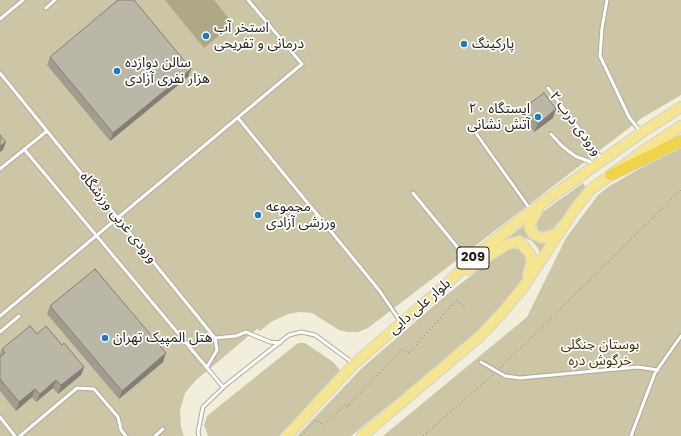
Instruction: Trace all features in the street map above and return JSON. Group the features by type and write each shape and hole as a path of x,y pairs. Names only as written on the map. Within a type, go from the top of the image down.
{"highway":[{"path":"611,175 681,141"}],"main road":[{"name":"بلوار علی دایی","path":"287,436 354,364 452,279 469,262 536,208 641,133 681,107"},
{"path":"362,436 479,337 522,289 575,209 590,190 643,151 681,126"},
{"path":"536,208 529,226 533,234 542,238 560,232"},
{"path":"452,279 506,245 519,241 530,254 532,261 522,289"}],"lane":[{"path":"0,19 23,0"},
{"path":"46,8 56,0"},
{"path":"0,316 302,64 248,0"},
{"path":"607,0 602,28 600,56 629,117 641,133"},
{"name":"ورودی غربی ورزشگاه","path":"0,73 215,338"},
{"name":"ورودی درب ۲","path":"548,88 600,162"},
{"path":"238,118 379,290 401,323"},
{"path":"473,129 536,208"},
{"path":"0,169 47,131"},
{"path":"551,134 562,146 575,156 600,162"},
{"path":"24,149 223,387"},
{"path":"412,193 469,262"},
{"path":"0,332 20,316"},
{"path":"207,367 217,350 215,338 236,336 246,332 270,342 280,343"},
{"path":"199,436 198,432 203,407 223,387 289,336 301,332 315,334 354,364"},
{"path":"631,436 658,370 681,336"},
{"path":"481,362 505,376 520,378 638,367 658,370"},
{"path":"20,436 77,388 94,389 118,417 121,430 126,436"},
{"path":"0,417 15,436"},
{"path":"155,436 163,429"}],"path":[{"path":"423,436 497,371 681,190"},
{"path":"301,436 316,420 324,425 346,404 347,407 402,349 409,353 456,300 466,308"}],"green space":[{"name":"مجموعه ورزشی آزادی","path":"0,0 681,0 681,95 642,118 368,328 358,332 339,330 312,313 300,312 288,314 271,322 260,331 257,329 196,380 185,393 180,410 181,427 184,436 0,436"},
{"name":"بوستان جنگلی خرگوش دره","path":"681,148 681,436 383,436 527,317 566,238 598,195 608,187 639,169"},
{"path":"583,183 587,189 551,231 543,234 538,230 536,224 544,211"},
{"path":"527,223 527,228 551,239 542,258 538,248 532,241 523,237 516,236 503,242"},
{"path":"513,248 522,250 526,257 526,270 521,284 494,316 457,350 351,436 297,436 362,368 445,296 504,250"},
{"path":"298,343 305,343 333,362 340,370 279,436 208,436 204,425 207,416"}],"shaded area":[{"name":"استخر آب درمانی و تفریحی","path":"165,0 214,0 233,24 204,48"}],"building":[{"name":"سالن دوازده هزار نفری آزادی","path":"118,0 134,0 191,69 113,133 50,57"},
{"path":"544,93 556,109 538,124 525,107"},
{"path":"0,135 6,142 0,146"},
{"name":"هتل المپیک تهران","path":"95,269 166,353 122,391 50,306"},
{"path":"30,326 37,334 46,326 62,345 64,343 84,367 61,385 56,380 40,394 35,389 19,402 0,379 0,357 5,353 2,349"}],"place":[{"name":"استخر آب درمانی و تفریحی","path":"206,36"},
{"name":"پارکینگ","path":"464,44"},
{"name":"سالن دوازده هزار نفری آزادی","path":"117,71"},
{"name":"ایستگاه ۲۰ آتش نشانی","path":"538,117"},
{"name":"مجموعه ورزشی آزادی","path":"258,215"},
{"name":"هتل المپیک تهران","path":"105,338"}]}
